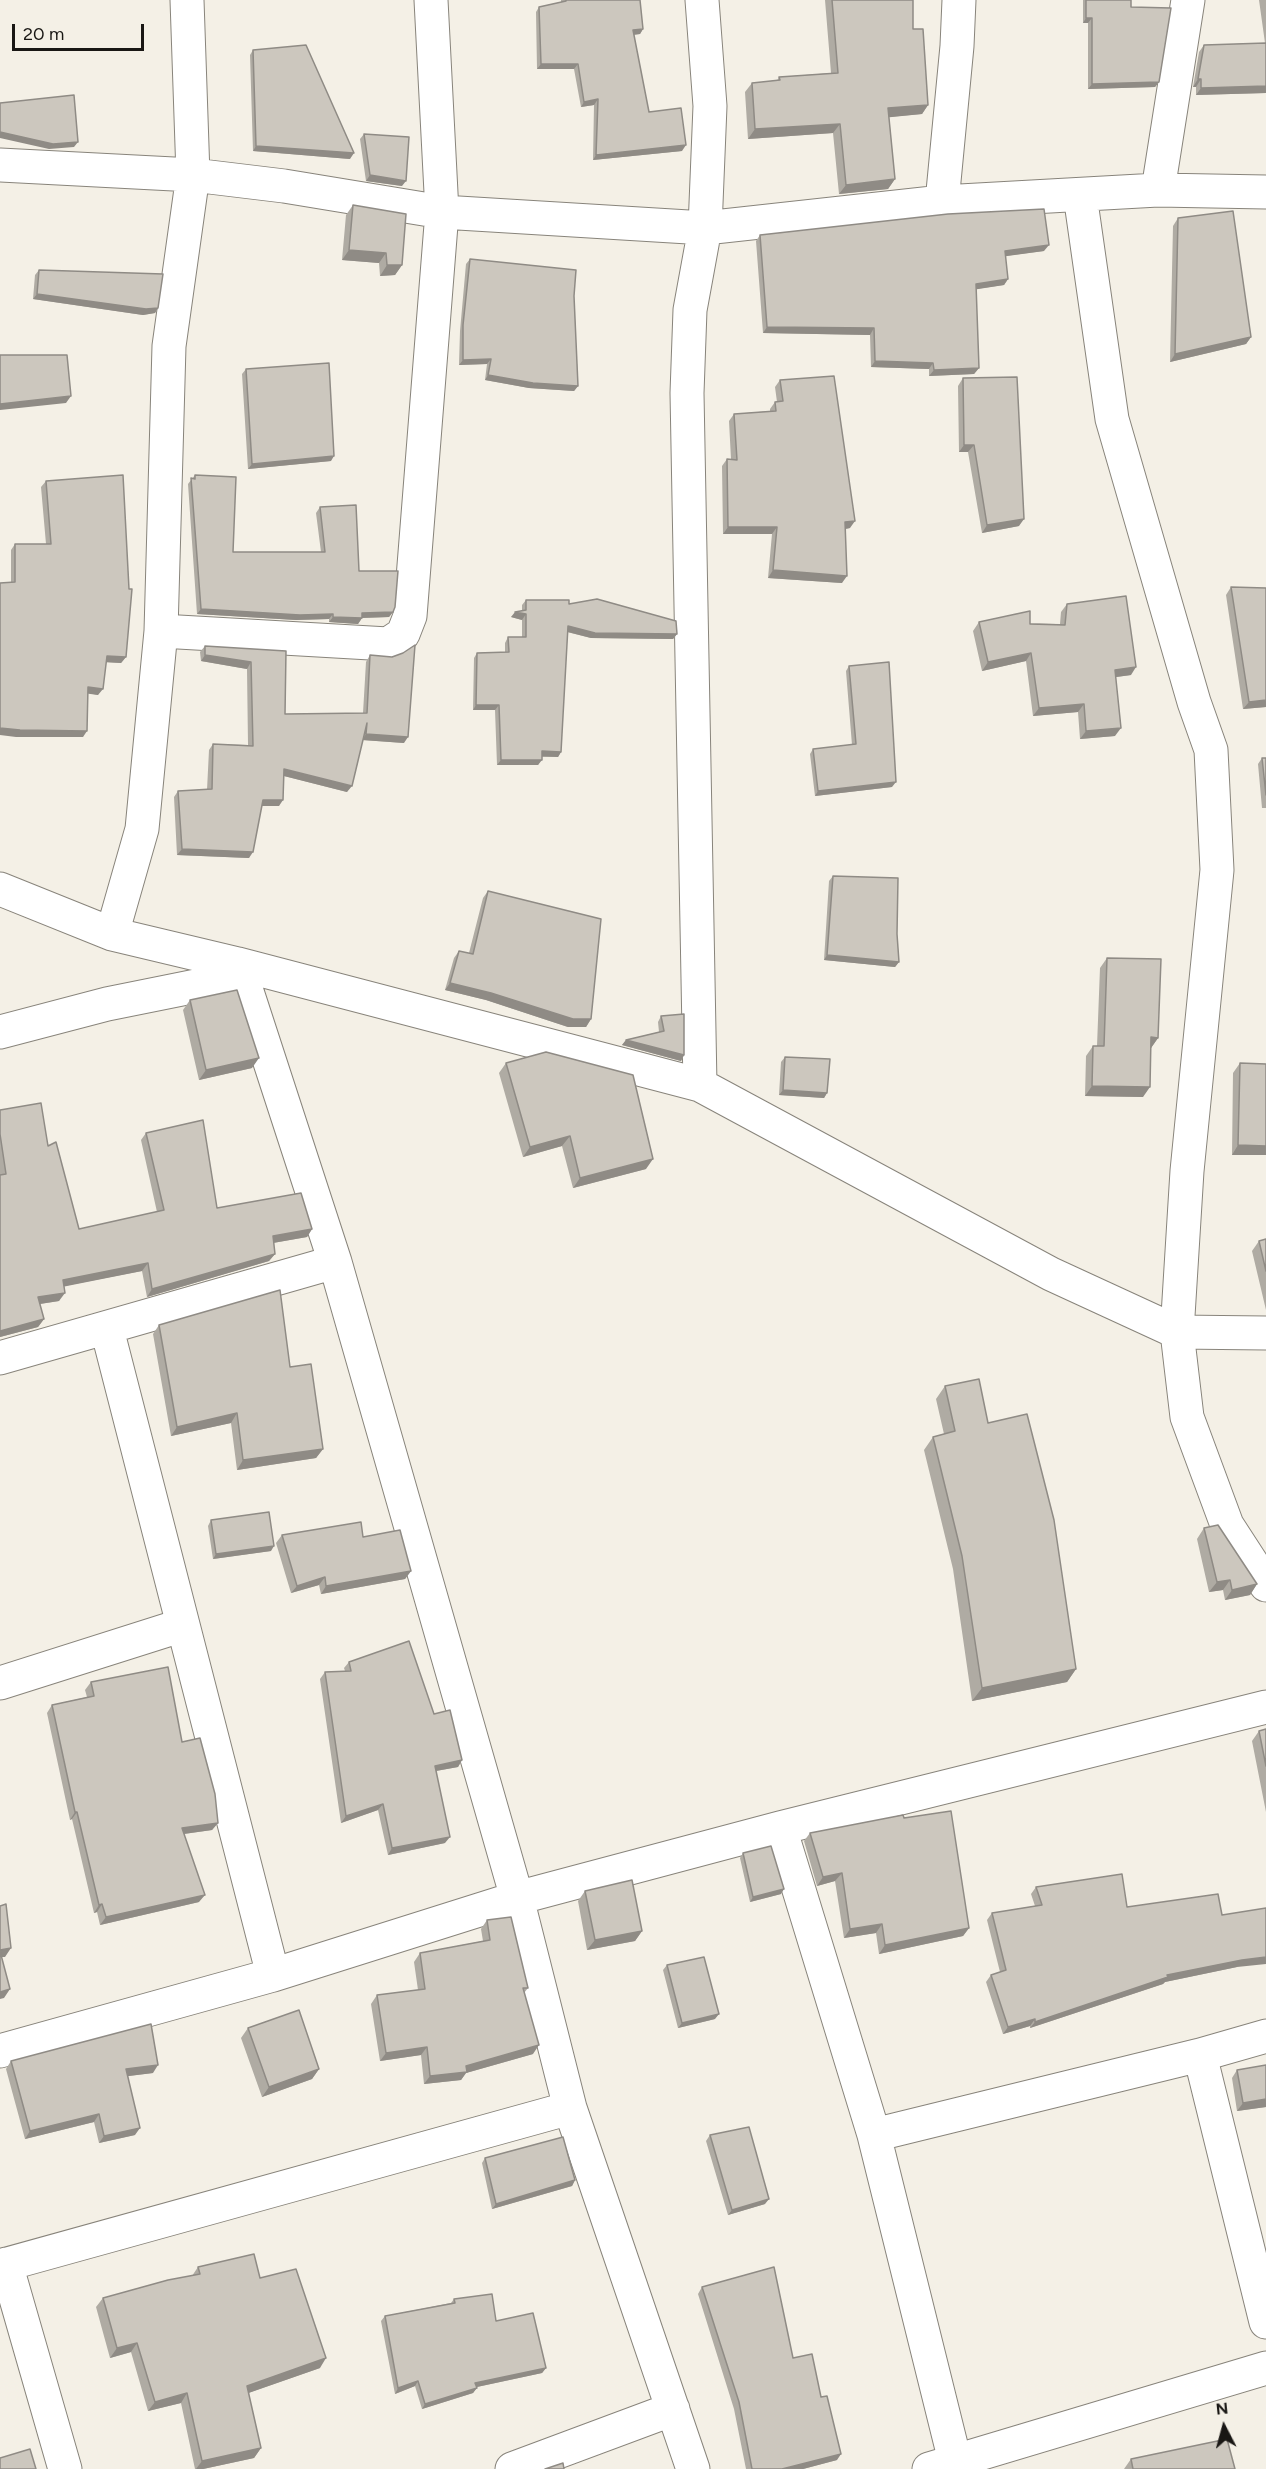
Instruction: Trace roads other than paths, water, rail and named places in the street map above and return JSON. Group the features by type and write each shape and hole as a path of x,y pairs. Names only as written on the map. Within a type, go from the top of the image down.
{"street":[{"path":"112,934 142,829 161,631 169,346 193,175 187,0"},
{"path":"161,631 388,644 403,634 410,616 442,212 431,0"},
{"path":"700,1085 687,393 690,310 705,228 710,106 702,0"},
{"path":"942,202 957,46 959,0"},
{"path":"1158,190 1188,0"},
{"path":"0,165 193,175 284,186 442,212 705,228 942,202 1158,190 1266,192"},
{"path":"1080,195 1112,419 1194,702 1211,750 1217,870 1187,1171 1177,1332 1188,1417 1227,1525 1266,1586"},
{"path":"0,889 112,934 240,970 700,1085 1051,1274 1177,1332 1266,1333"},
{"path":"0,1032 240,970"},
{"path":"240,970 335,1262 517,1898 570,2108 693,2469"},
{"path":"0,1358 335,1262"},
{"path":"107,1329 273,1975"},
{"path":"0,1683 183,1625"},
{"path":"0,2051 273,1975 517,1898 780,1828 1266,1707"},
{"path":"780,1828 874,2135 942,2465 1266,2368"},
{"path":"874,2135 1200,2055 1266,2036"},
{"path":"1200,2055 1266,2322"},
{"path":"65,2469 3,2265 570,2108"},
{"path":"512,2469 673,2409"}]}
